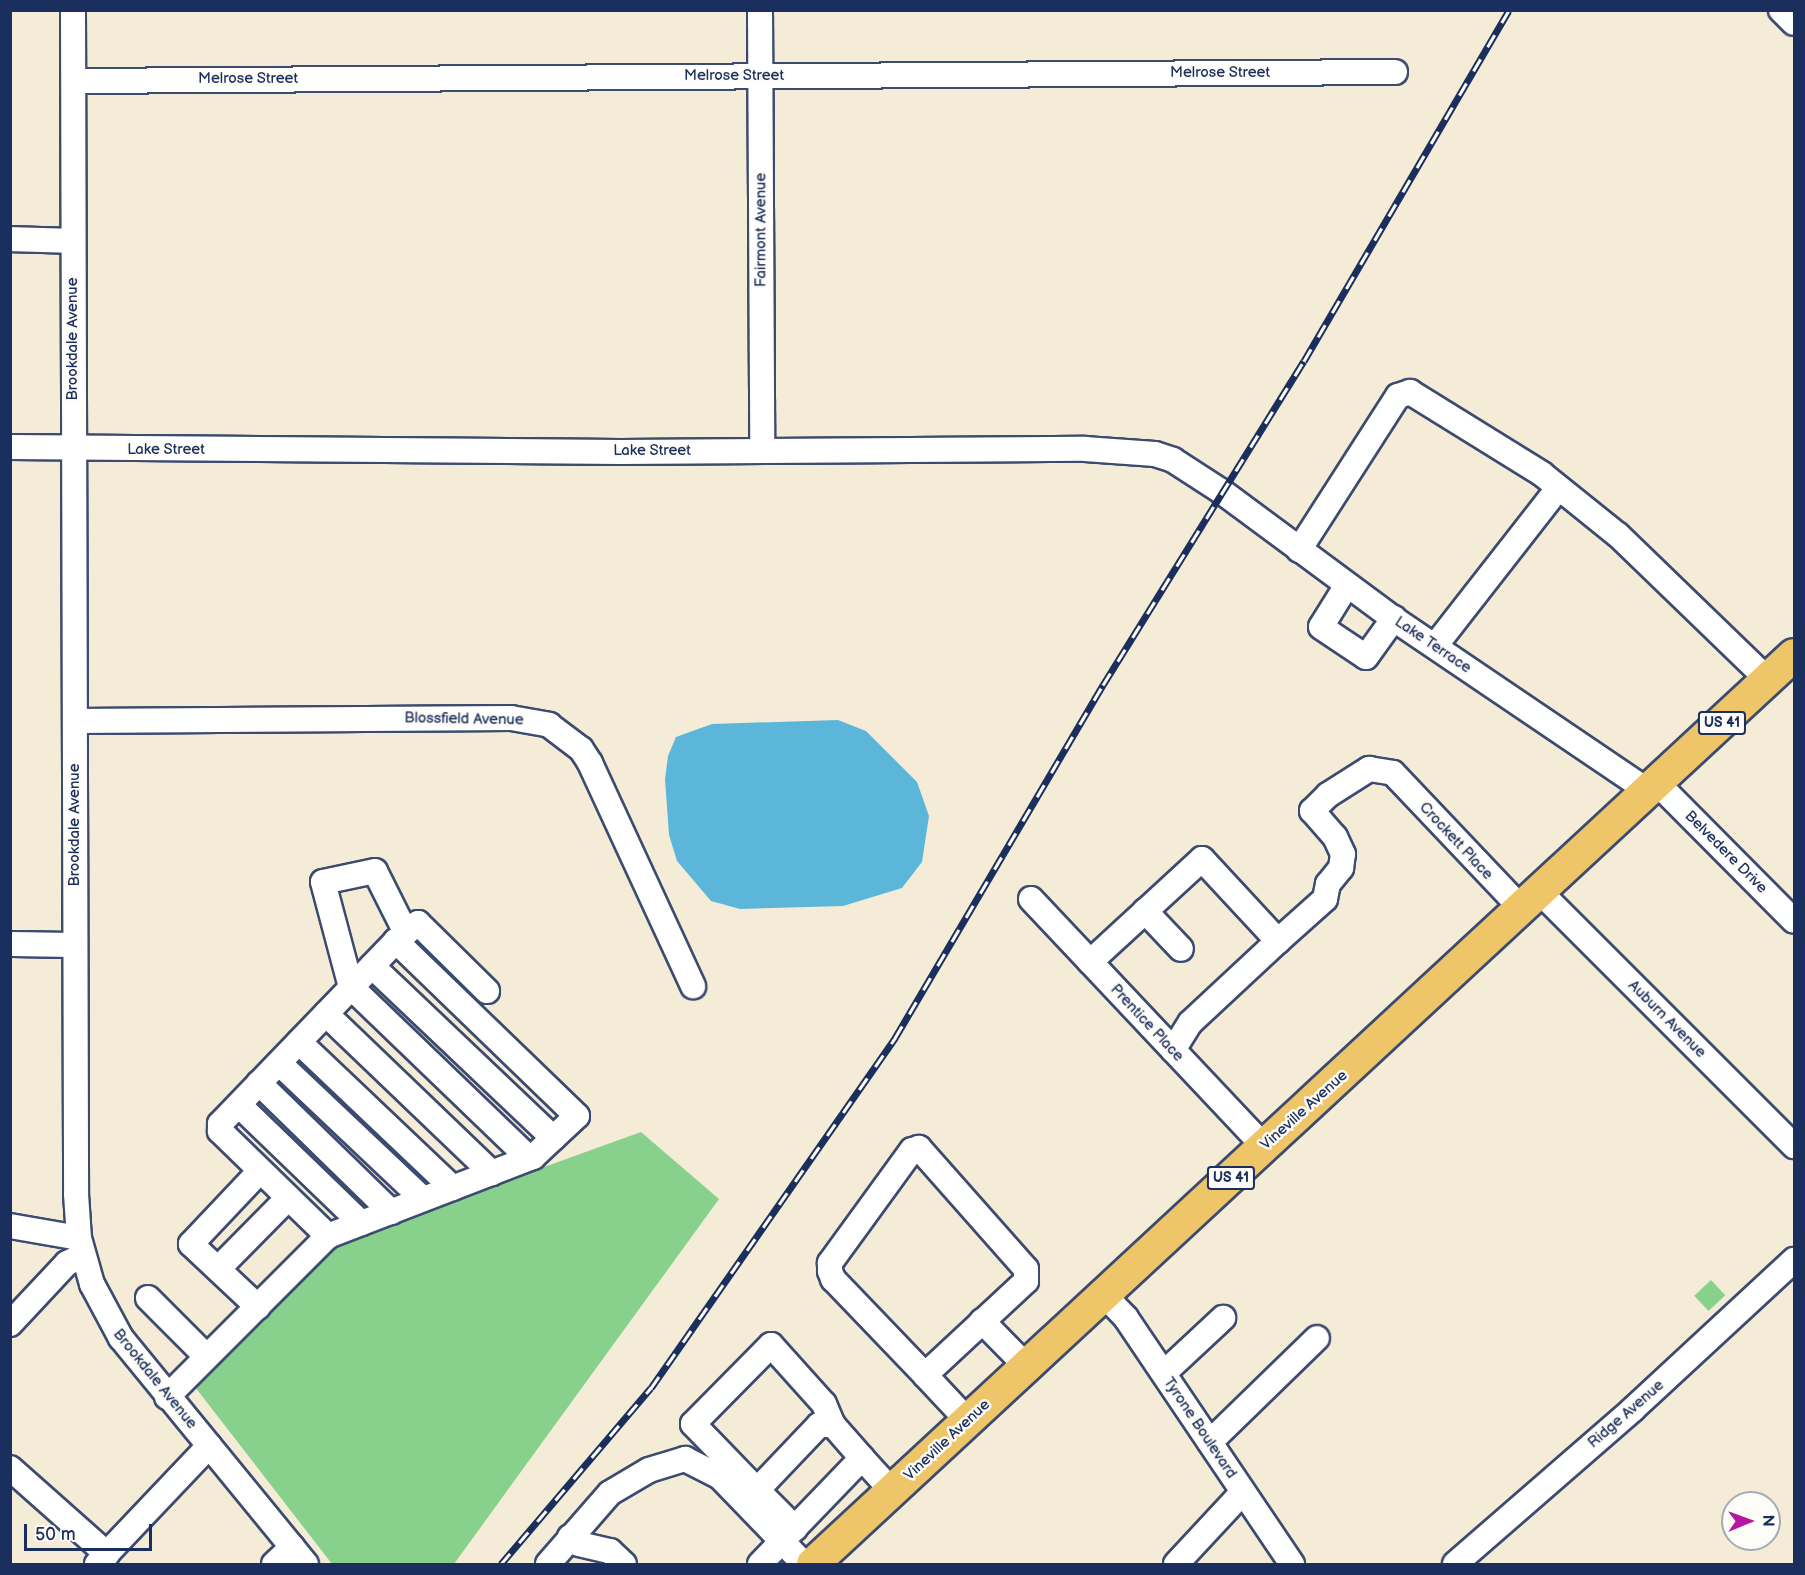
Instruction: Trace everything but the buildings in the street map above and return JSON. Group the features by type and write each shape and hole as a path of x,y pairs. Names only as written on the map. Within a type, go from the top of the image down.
{"main road":[{"name":"Vineville Avenue","path":"815,1560 1104,1296 1794,655"}],"street":[{"name":"Brookdale Avenue","path":"73,10 75,945 81,1247 110,1323 167,1397 299,1556"},
{"name":"Fairmont Avenue","path":"760,10 762,450"},
{"path":"1781,10 1794,23"},
{"name":"Melrose Street","path":"74,81 1395,72"},
{"path":"10,239 73,241"},
{"path":"1299,550 1398,396 1410,392 1523,461 1557,490 1618,535 1768,680"},
{"name":"Lake Street","path":"10,447 73,450 1125,451 1173,460 1221,491"},
{"path":"1435,646 1557,490"},
{"name":"Lake Terrace","path":"1221,491 1394,618 1653,788"},
{"path":"1347,585 1321,627 1366,657 1394,618"},
{"name":"Blossfield Avenue","path":"75,721 511,718 549,725 581,749 590,763 693,986"},
{"name":"Crockett Place","path":"1278,941 1325,899 1328,884 1341,868 1342,854 1335,837 1312,811 1328,795 1369,769 1393,773 1529,899"},
{"name":"Belvedere Drive","path":"1653,788 1794,921"},
{"path":"1090,962 1202,859 1278,941 1190,1023 1173,1050"},
{"path":"167,1397 328,1236 529,1158 577,1116 401,937 375,871 323,882 351,987 529,1158"},
{"name":"Prentice Place","path":"1031,899 1264,1146"},
{"name":"Auburn Avenue","path":"1529,899 1794,1146"},
{"path":"1145,911 1181,949"},
{"path":"328,1236 220,1131 220,1124 351,987 418,923 487,991"},
{"path":"10,944 75,945"},
{"path":"372,966 554,1138"},
{"path":"326,1014 492,1173"},
{"path":"299,1042 453,1188"},
{"path":"279,1063 423,1199"},
{"path":"259,1083 391,1212"},
{"path":"239,1105 361,1223"},
{"path":"925,1375 1026,1281 1026,1269 926,1152 912,1150 830,1263 830,1271 925,1375 968,1420"},
{"path":"258,1307 191,1244 260,1171"},
{"path":"218,1269 288,1198"},
{"path":"10,1226 81,1247 10,1324"},
{"name":"Ridge Avenue","path":"1455,1564 1632,1410 1794,1260"},
{"name":"Tyrone Boulevard","path":"1104,1296 1126,1318 1292,1564"},
{"path":"148,1298 207,1357"},
{"path":"1164,1373 1223,1318"},
{"path":"982,1321 1027,1367"},
{"path":"1210,1442 1317,1338"},
{"path":"815,1560 793,1530 693,1424 771,1346 824,1404 833,1425 892,1491"},
{"path":"757,1490 819,1425 833,1425"},
{"path":"10,1468 102,1559 209,1446"},
{"path":"760,1564 862,1458"},
{"path":"553,1563 570,1538 610,1493 650,1470 685,1459 718,1476 793,1530"},
{"path":"1176,1564 1243,1492"},
{"path":"570,1538 579,1545 610,1551 624,1564"},
{"path":"274,1564 299,1556"}],"green space":[{"path":"641,1132 719,1199 454,1564 332,1564 195,1387 344,1239"},
{"path":"1711,1280 1725,1295 1709,1311 1694,1296"}],"water":[{"path":"838,720 866,731 917,782 929,816 922,862 902,888 843,906 740,909 711,901 677,861 669,835 665,779 668,756 676,737 712,724"}],"railway":[{"path":"501,1564 651,1388 895,1038 1103,685 1304,361 1509,10"}]}
